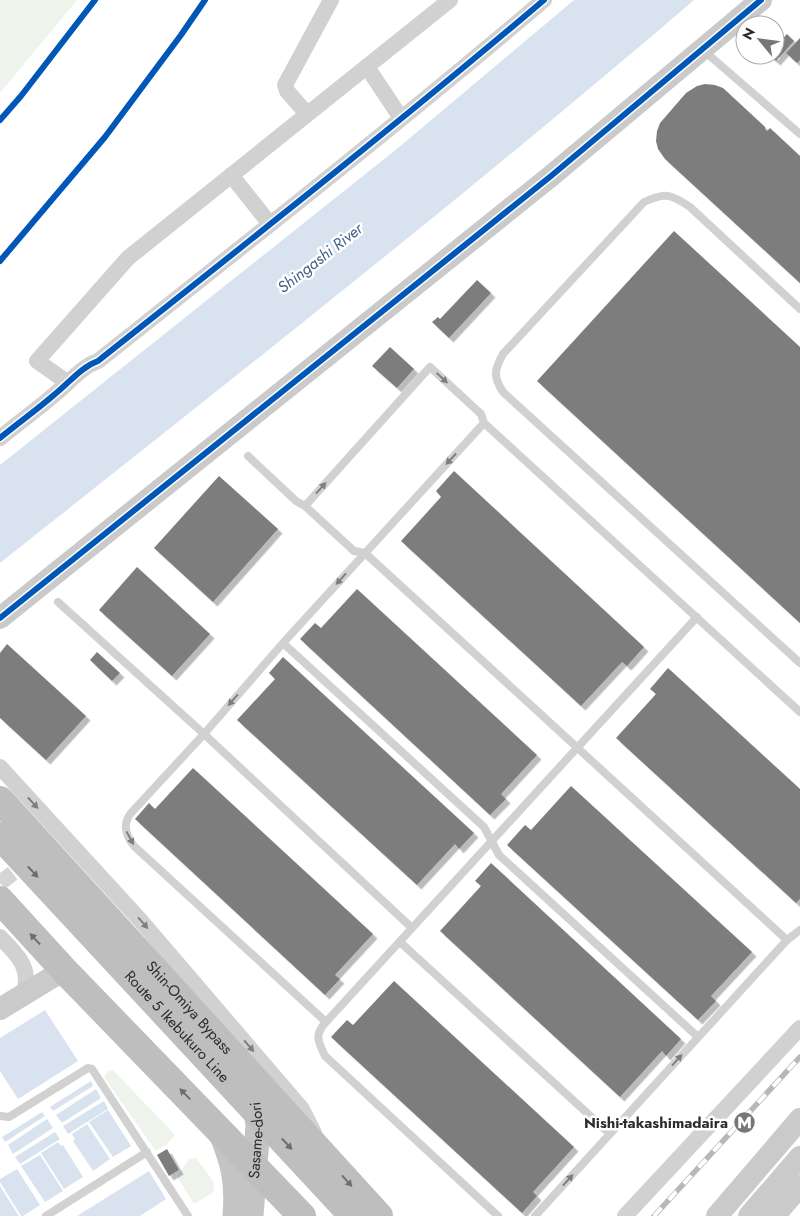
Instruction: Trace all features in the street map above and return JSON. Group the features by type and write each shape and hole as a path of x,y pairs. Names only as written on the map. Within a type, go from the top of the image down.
{"highway":[{"name":"Shin-Omiya Bypass","path":"0,800 379,1216"},
{"name":"Route 5 Ikebukuro Line","path":"0,836 353,1216"},
{"name":"Route 5 Ikebukuro Line","path":"0,864 330,1216"},
{"path":"0,900 64,970 219,1128 302,1216"}],"main road":[{"name":"Sasame-dori","path":"244,1067 255,1098 258,1126 250,1216"},
{"name":"Sasame-dori","path":"219,1128 231,1157 234,1170 235,1216"}],"street":[{"path":"307,114 287,91 285,85 331,0"},
{"path":"67,382 36,361 128,258 450,0"},
{"path":"0,438 57,393 67,382 92,363 98,361 402,118 544,0"},
{"path":"0,618 551,176 761,0"},
{"path":"367,66 402,118"},
{"path":"231,175 270,224"},
{"path":"0,767 60,837 141,921 302,1109 327,1159"},
{"path":"0,937 18,956 27,975 27,983 23,995"},
{"path":"0,1009 64,970"},
{"path":"625,1216 800,1028"},
{"path":"717,1216 800,1119"},
{"path":"737,1216 800,1141"},
{"path":"749,1216 800,1157"},
{"path":"774,1216 800,1186"}],"lane":[{"path":"702,50 800,134"},
{"path":"800,309 690,207 668,195 657,195 644,202 504,354 498,363 495,373 497,384 503,392 800,663"},
{"path":"305,506 430,367 481,414 484,424 800,712"},
{"path":"326,1022 135,847 128,836 126,827 128,817 204,734 283,643 484,424"},
{"path":"248,456 296,501 305,506 354,550 365,553 787,940"},
{"path":"58,602 204,734 412,928"},
{"path":"498,1216 325,1056 318,1038 320,1029 697,617"},
{"path":"283,643 484,827 500,855 698,1036"},
{"path":"535,1216 698,1036 787,940 800,930"},
{"path":"400,942 610,1134"},
{"path":"0,1116 9,1117 88,1068 92,1069 188,1216"},
{"path":"46,1216 146,1152"}],"shaded area":[{"path":"0,0 77,0 0,93"},
{"path":"113,1070 175,1135 166,1145 156,1151 104,1077 108,1071"},
{"path":"196,1158 213,1181 214,1192 194,1204 177,1177 189,1159"}],"water":[{"name":"Shingashi River","path":"574,0 694,0 437,215 0,563 0,465 398,148"},
{"path":"45,1010 78,1061 18,1099 0,1071 0,1038"},
{"path":"91,1081 93,1086 53,1111 50,1107"},
{"path":"96,1089 101,1098 62,1123 56,1115"},
{"path":"104,1101 108,1109 68,1134 63,1126"},
{"path":"108,1110 131,1146 113,1157 89,1122"},
{"path":"42,1112 45,1116 5,1142 2,1137"},
{"path":"47,1119 53,1128 13,1154 8,1145"},
{"path":"87,1124 110,1159 93,1171 73,1141 75,1139 72,1134"},
{"path":"55,1132 60,1139 20,1164 15,1157"},
{"path":"58,1142 61,1146 63,1145 83,1177 64,1189 41,1153"},
{"path":"40,1155 63,1191 45,1202 21,1166"},
{"path":"17,1169 40,1205 23,1216 21,1216 0,1182 0,1179"},
{"path":"149,1171 166,1199 140,1216 77,1216"},
{"path":"0,1186 19,1216 0,1216"}],"building":[{"path":"787,34 794,41 785,51 785,36"},
{"path":"800,38 800,60 797,63 786,53"},
{"path":"705,84 723,88 767,131 770,128 800,156 800,283 665,159 658,149 656,141 660,123 686,93 697,86"},
{"path":"674,231 800,347 800,623 537,381"},
{"path":"477,280 491,293 449,338 432,322 438,317 440,319"},
{"path":"390,347 414,369 397,388 372,366"},
{"path":"454,471 644,647 627,666 622,662 581,706 401,541 441,497 436,491"},
{"path":"219,476 278,529 213,602 154,548"},
{"path":"137,567 210,634 172,676 99,610"},
{"path":"357,589 537,755 501,794 506,799 490,815 300,639 315,623 321,628"},
{"path":"7,644 86,716 46,760 0,718 0,653"},
{"path":"97,652 120,673 112,681 90,660"},
{"path":"283,657 474,833 459,849 455,844 417,885 237,720 275,679 269,673"},
{"path":"668,668 800,789 800,899 796,903 616,738 656,694 650,689"},
{"path":"193,768 373,934 335,975 340,979 325,995 135,819 149,803 155,809"},
{"path":"571,786 752,952 711,996 716,1001 698,1020 507,845 525,825 531,830"},
{"path":"491,863 681,1039 666,1056 662,1051 620,1097 440,931 481,886 475,881"},
{"path":"394,981 574,1147 533,1192 537,1196 522,1213 331,1037 347,1020 353,1025"},
{"path":"167,1149 179,1170 169,1176 157,1155"}],"tunnel":[{"path":"0,883 31,859"}],"railway":[{"path":"654,1216 800,1057"}],"cycle path":[{"path":"0,120 21,96 95,0"},
{"path":"0,261 105,137 205,0"},
{"path":"0,438 81,371 98,361 434,92 544,0"},
{"path":"0,618 551,176 761,0"}],"place":[{"name":"Nishi-takashimadaira","path":"744,1123"}]}
